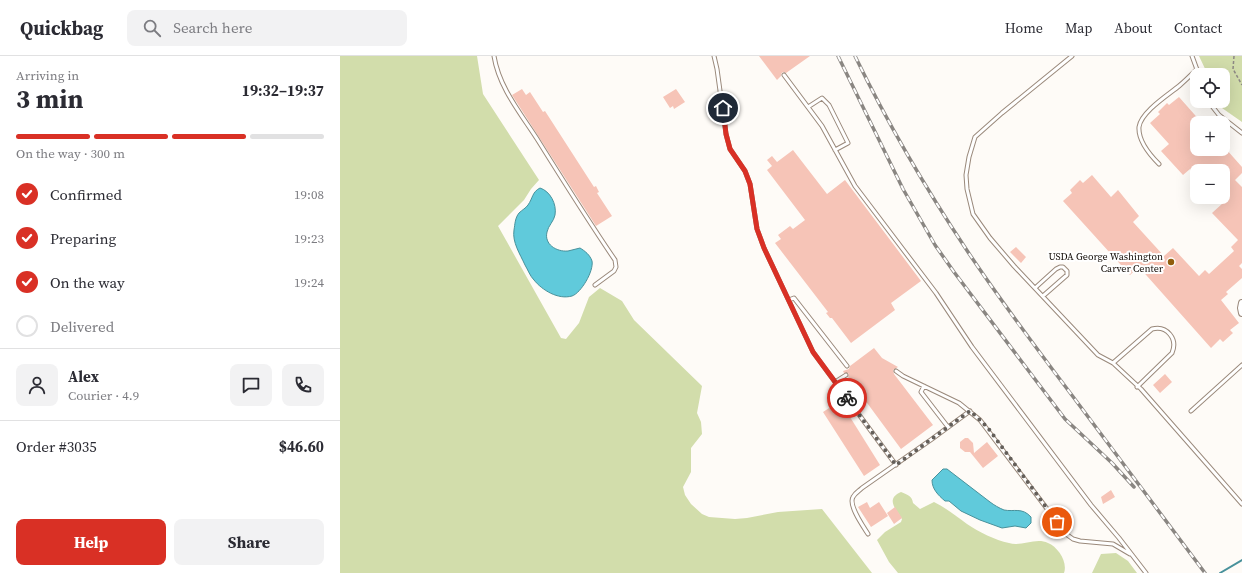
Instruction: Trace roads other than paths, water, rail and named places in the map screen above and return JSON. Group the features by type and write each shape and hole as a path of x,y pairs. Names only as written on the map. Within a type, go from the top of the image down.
{"street":[{"path":"1242,302 1242,313"}],"lane":[{"path":"494,56 496,68 509,96 615,260 616,267 614,271 595,285"},
{"path":"714,56 726,134 730,149 748,177 757,229 764,248 813,352 896,465"},
{"path":"1072,56 975,137 969,157 966,175 967,189 973,214 990,238 1014,266 1098,355 1113,363 1137,387 1242,504"},
{"path":"1192,56 1197,68"},
{"path":"784,75 822,126 855,186 936,294 979,356 1091,505 1146,573"},
{"path":"1159,164 1151,156 1141,139 1139,127 1140,123 1152,108 1190,76"},
{"path":"808,107 822,98 829,105 848,143 835,150"},
{"path":"1214,108 1219,115 1242,133"},
{"path":"1035,288 1056,270 1063,267 1067,271 1067,275 1043,296"},
{"path":"789,300 794,298 847,366"},
{"path":"1113,363 1152,329 1157,327 1164,329 1174,340 1172,353 1137,387"},
{"path":"1191,411 1242,365"},
{"path":"896,371 959,403 980,420 988,428 1066,534 1073,539 1080,541 1113,544 1133,556"},
{"path":"834,382 846,375"},
{"path":"924,386 921,392 948,427"},
{"path":"868,534 853,510 851,501 853,496 970,411"}],"water":[{"path":"540,188 550,195 555,207 554,217 547,232 547,240 549,244 555,249 564,251 580,248 587,253 592,261 589,276 579,291 572,296 561,297 546,291 537,284 530,275 515,243 514,234 517,217 519,213 528,205 535,191"},
{"path":"943,469 947,469 998,507 1004,510 1021,511 1028,514 1031,517 1031,523 1026,528 1015,526 1002,528 961,511 949,501 942,499 933,486 932,480"}],"waterway":[{"path":"1220,573 1242,560"}],"railway":[{"path":"838,56 903,189 935,245 1065,419 1112,463 1134,487"},
{"path":"855,56 908,156 968,252 1021,328 1205,573"}],"place":[{"name":"USDA George Washington Carver Center","path":"1171,262"}]}
